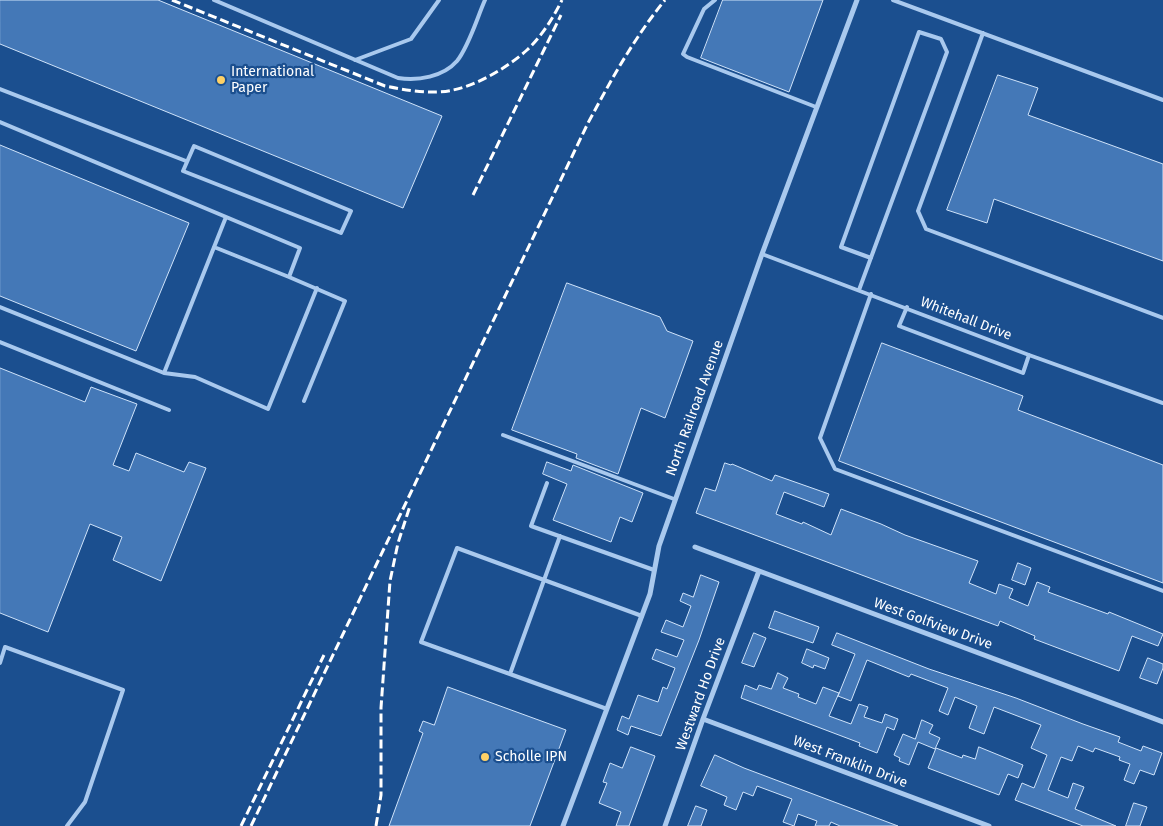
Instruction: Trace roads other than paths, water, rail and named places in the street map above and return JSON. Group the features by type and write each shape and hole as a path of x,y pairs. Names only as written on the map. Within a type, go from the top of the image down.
{"street":[{"name":"North Railroad Avenue","path":"563,826 650,594 659,546 674,499 762,254 857,0"},
{"name":"West Golfview Drive","path":"695,547 1163,722"},
{"name":"Westward Ho Drive","path":"665,826 759,571"},
{"name":"West Franklin Drive","path":"703,719 989,826"}],"lane":[{"path":"214,0 398,78 412,80 426,78 445,71 457,61 485,0"},
{"path":"355,60 411,39 439,0"},
{"path":"715,0 704,9 683,54 816,107"},
{"path":"894,0 1163,100"},
{"path":"859,290 871,258 947,52 941,39 919,32 841,247 871,258"},
{"path":"983,33 918,211 926,229 1163,318"},
{"path":"0,90 186,161"},
{"path":"0,122 300,248 288,277"},
{"path":"194,146 351,211 341,233 183,171 186,161 194,146"},
{"path":"164,374 226,217"},
{"path":"214,247 345,301 304,401"},
{"name":"Whitehall Drive","path":"762,254 1163,404"},
{"path":"0,308 164,374 195,377 268,409 317,288"},
{"path":"871,294 820,438 835,469 1163,591"},
{"path":"906,308 899,326 1023,372 1029,355"},
{"path":"0,342 169,410"},
{"path":"503,436 674,499"},
{"path":"547,483 531,526 654,570"},
{"path":"510,674 560,536"},
{"path":"607,708 421,642 457,548 642,616"},
{"path":"0,663 6,647 124,690 85,802 67,826"}],"railway":[{"path":"172,0 385,86 428,92 463,88 511,63 538,39 562,0"},
{"path":"251,826 588,123 633,44 665,0"},
{"path":"473,195 561,15"},
{"path":"376,826 381,795 381,708 390,581 398,543 410,506"},
{"path":"241,826 324,655"}],"place":[{"name":"International Paper","path":"221,80"},
{"name":"Scholle IPN","path":"485,757"}]}
